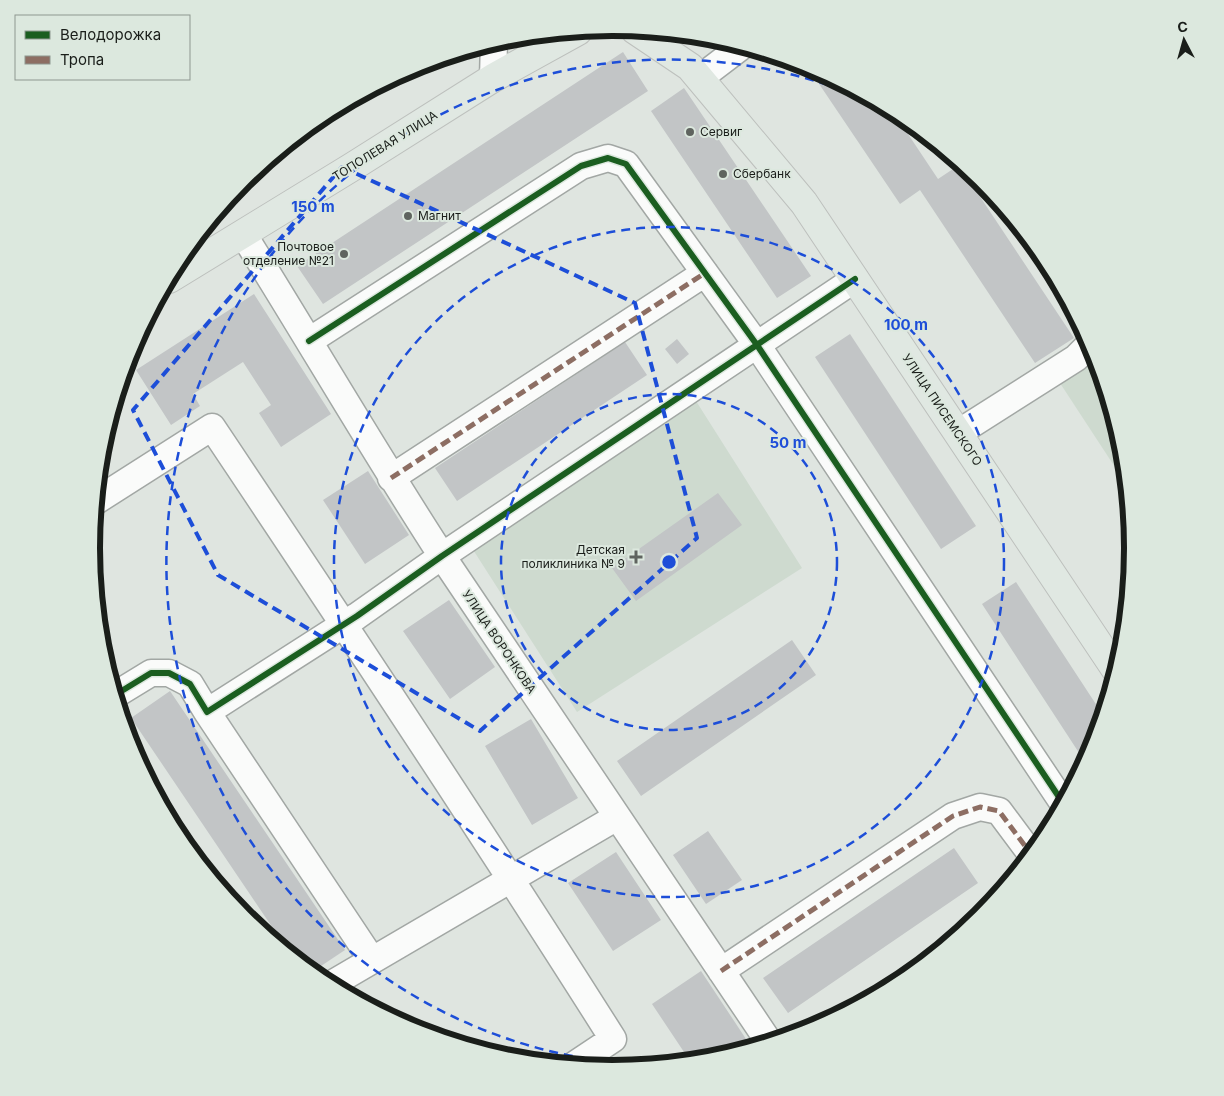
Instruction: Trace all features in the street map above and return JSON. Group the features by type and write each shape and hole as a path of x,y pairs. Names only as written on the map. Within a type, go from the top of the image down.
{"main road":[{"name":"УЛИЦА ПИСЕМСКОГО","path":"645,37 690,67 804,203 1111,662"},
{"name":"ТОПОЛЕВАЯ УЛИЦА","path":"182,271 493,78 564,39"}],"street":[{"path":"493,78 494,51"},
{"path":"700,78 735,52"},
{"path":"310,341 581,166 608,158 626,164 757,345 1059,797"},
{"name":"УЛИЦА ВОРОНКОВА","path":"243,234 310,341 391,478 764,1036"},
{"path":"391,478 705,273"},
{"path":"207,712 344,624 442,556 855,279"},
{"path":"958,433 1076,358 1084,350"},
{"path":"103,496 212,427 512,878 613,1040 583,1059"},
{"path":"121,691 151,673 168,673 190,684 372,960"},
{"path":"721,971 954,816 980,807 1000,811 1027,848"},
{"path":"337,980 617,818"}],"highlighted area":[{"path":"342,167 635,303 697,538 480,731 218,575 133,410"}],"shaded area":[{"path":"1088,360 1106,416 1117,471 1058,380"},
{"name":"Детская поликлиника № 9","path":"696,401 802,568 577,712 470,545"}],"building":[{"path":"623,52 648,91 323,304 297,266"},
{"path":"815,78 868,105 904,127 938,179 954,168 971,184 1074,338 1035,363 920,190 900,204"},
{"path":"684,88 811,276 777,298 651,111"},
{"path":"254,294 331,414 281,447 259,413 271,405 243,362 193,394 200,406 171,425 136,370"},
{"path":"850,334 976,526 941,549 815,357"},
{"path":"677,339 689,354 677,364 665,349"},
{"path":"625,342 647,375 457,501 435,468"},
{"path":"368,471 409,535 365,564 323,500"},
{"path":"718,493 742,525 636,601 612,568"},
{"path":"1016,582 1098,708 1080,754 982,604"},
{"path":"449,600 495,667 450,699 403,631"},
{"path":"792,640 816,675 641,796 617,761"},
{"path":"170,691 345,950 319,967 278,935 131,718"},
{"path":"531,719 578,798 532,825 485,746"},
{"path":"708,831 742,880 706,904 673,855"},
{"path":"954,848 978,883 788,1013 763,978"},
{"path":"616,852 661,920 613,951 568,883"},
{"path":"701,971 747,1041 712,1050 685,1054 652,1004"}],"marked path":[{"path":"391,478 705,273"},
{"path":"721,971 953,816 980,807 999,811 1027,848"}],"cycle path":[{"path":"309,341 581,166 608,158 626,164 757,345 1059,797"},
{"path":"121,691 151,673 169,673 190,684 207,712 357,616 442,556 855,279"}],"place":[{"name":"Сервиг","path":"690,132"},
{"name":"Сбербанк","path":"723,174"},
{"name":"Магнит","path":"408,216"},
{"name":"Почтовое отделение №21","path":"344,254"},
{"name":"Детская поликлиника № 9","path":"636,557"}]}
